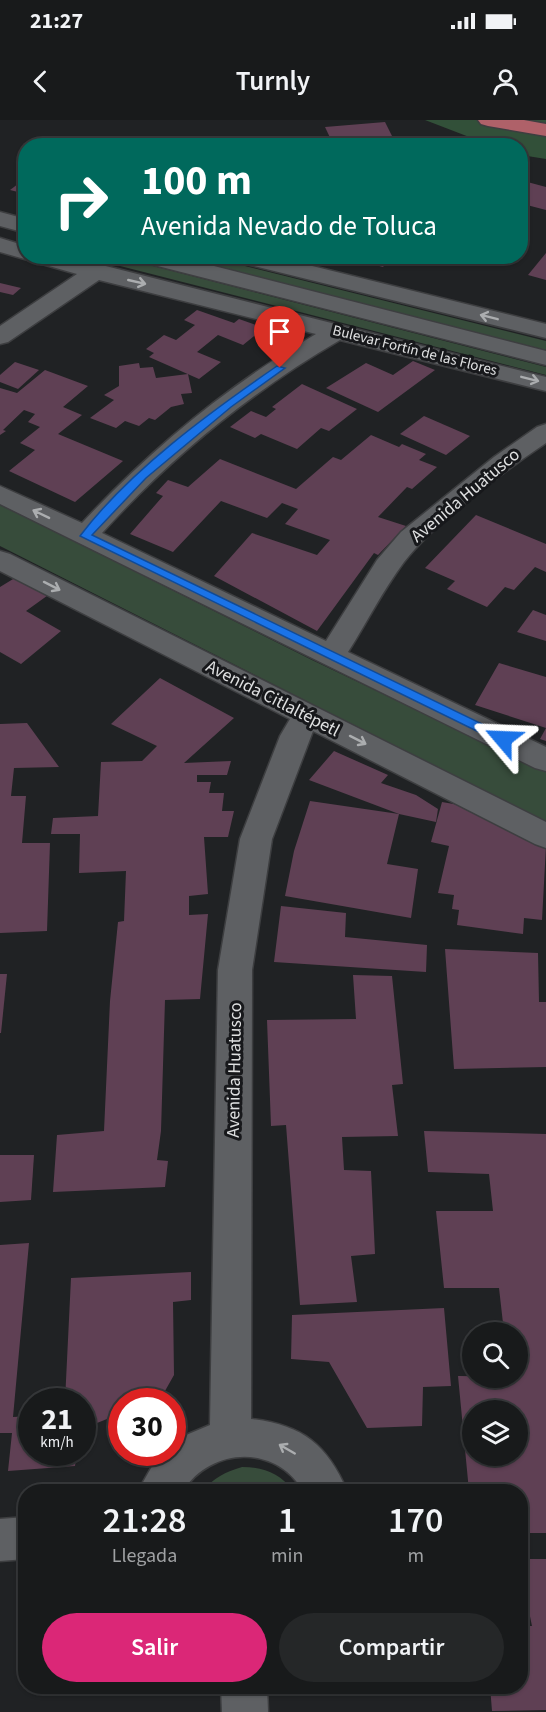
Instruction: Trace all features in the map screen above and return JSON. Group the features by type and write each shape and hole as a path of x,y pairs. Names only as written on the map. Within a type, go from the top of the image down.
{"main road":[{"path":"488,120 546,130"}],"street":[{"path":"0,219 18,224"},
{"path":"0,245 18,250"},
{"name":"Bulevar Fortín de las Flores","path":"67,264 546,384"},
{"name":"Bulevar Fortín de las Flores","path":"177,264 546,358"},
{"path":"274,264 546,331"},
{"path":"0,337 95,272"},
{"path":"85,536 142,476 211,418 315,344 339,331"},
{"name":"Avenida Huatusco","path":"331,655 368,594 397,553 442,510 517,451 546,432"},
{"path":"0,494 546,760"},
{"name":"Avenida Citlaltépetl","path":"0,560 546,836"},
{"name":"Avenida Huatusco","path":"230,1437 235,970 256,839 295,736 308,715"},
{"path":"162,1484 182,1459 205,1444 230,1437 259,1438 286,1447 309,1464 322,1484"},
{"path":"0,1540 18,1539"},
{"path":"244,1694 245,1712"}],"green space":[{"path":"425,120 546,120 546,159 528,156 528,138 472,138"},
{"path":"112,264 145,264 546,367 546,375"},
{"path":"204,264 237,264 546,341 546,350"},
{"path":"0,504 312,660 546,772 546,822 0,546"},
{"path":"242,1467 257,1468 277,1475 287,1484 209,1484 230,1471"}],"building":[{"path":"385,122 393,138 330,138 325,127"},
{"path":"528,182 546,187 546,210 528,205"},
{"path":"18,184 18,192 10,190"},
{"path":"546,253 546,280 528,275"},
{"path":"0,283 21,288 13,295 0,292"},
{"path":"197,310 234,323 239,319 264,328 243,345 218,335 197,352 221,362 199,379 149,357 154,353 146,349 164,335 176,340 195,325 184,320"},
{"path":"413,361 435,370 378,412 326,388 366,363 393,375"},
{"path":"15,362 39,370 18,389 0,382 0,375"},
{"path":"139,363 140,368 153,367 156,378 188,374 192,393 181,394 184,404 171,407 155,420 149,418 139,426 125,421 116,428 90,418 114,400 104,395 119,386 119,366"},
{"path":"45,370 88,386 63,407 82,415 58,434 123,461 75,502 9,471 35,450 20,443 40,427 28,422 35,414 24,410 0,435 0,388 17,393"},
{"path":"302,384 357,409 329,431 321,428 297,449 261,434 255,438 230,427 251,411 266,417 276,409 272,407"},
{"path":"424,416 470,436 446,455 400,434"},
{"path":"371,435 399,447 402,444 426,454 419,460 437,467 412,489 407,487 378,517 406,526 378,555 374,553 317,631 214,576 252,533 317,555 330,540 285,524 298,509 282,503 267,518 221,501 173,552 130,534 163,496 156,493 168,480 188,487 220,459 296,489 333,457 341,460"},
{"path":"476,515 546,544 546,572 535,567 514,590 505,587 487,607 447,589 455,581 425,568"},
{"path":"18,576 51,593 26,611 61,631 21,664 0,652 0,587"},
{"path":"533,610 546,615 546,641 517,632"},
{"path":"499,663 546,677 546,728 475,705"},
{"path":"160,678 234,718 184,763 231,761 227,775 197,775 197,782 211,782 209,793 224,793 222,811 234,811 228,837 204,837 208,894 189,896 189,915 208,914 200,999 165,1000 161,1131 157,1160 168,1161 165,1187 53,1192 57,1135 104,1131 110,1001 118,922 124,921 126,871 79,873 80,834 51,834 53,818 98,816 101,762 142,761 157,746 111,724"},
{"path":"27,723 59,767 14,768 11,796 26,796 22,843 50,843 47,931 0,933 0,724"},
{"path":"546,728 546,741 540,739"},
{"path":"334,751 388,775 381,783 416,795 438,809 436,822 399,814 309,780"},
{"path":"310,801 399,814 387,864 418,869 411,918 285,896 294,851"},
{"path":"442,802 471,807 546,846 542,920 524,918 523,934 457,925 459,910 452,909 454,895 438,893 449,846 431,842"},
{"path":"281,906 346,913 345,937 427,945 426,972 274,962"},
{"path":"445,949 538,953 539,1002 546,1002 546,1067 454,1069"},
{"path":"0,974 7,974 1,1033 0,1033"},
{"path":"353,975 392,976 403,1084 392,1085 398,1136 342,1137 344,1170 371,1171 375,1254 351,1256 357,1302 300,1305 286,1125 271,1126 267,1020 356,1019"},
{"path":"424,1131 546,1134 546,1533 528,1533 528,1484 468,1484 467,1466 528,1466 528,1400 462,1400 462,1418 458,1376 462,1376 462,1388 528,1388 528,1322 503,1322 499,1288 444,1288 436,1211 493,1211 489,1174 428,1172"},
{"path":"0,1155 34,1155 31,1200 0,1202"},
{"path":"29,1243 13,1417 18,1417 18,1466 75,1466 8,1471 12,1433 0,1433 0,1245"},
{"path":"191,1272 191,1300 173,1302 174,1375 167,1388 108,1388 108,1419 96,1423 96,1388 66,1388 71,1278"},
{"path":"444,1308 451,1386 423,1387 422,1426 367,1428 329,1362 291,1359 292,1315"},
{"path":"528,1559 546,1559 546,1710 492,1711 491,1694 528,1694 528,1626 532,1626 528,1607"}],"route":[{"path":"280,368 186,438 142,476 85,536 503,739"}]}
